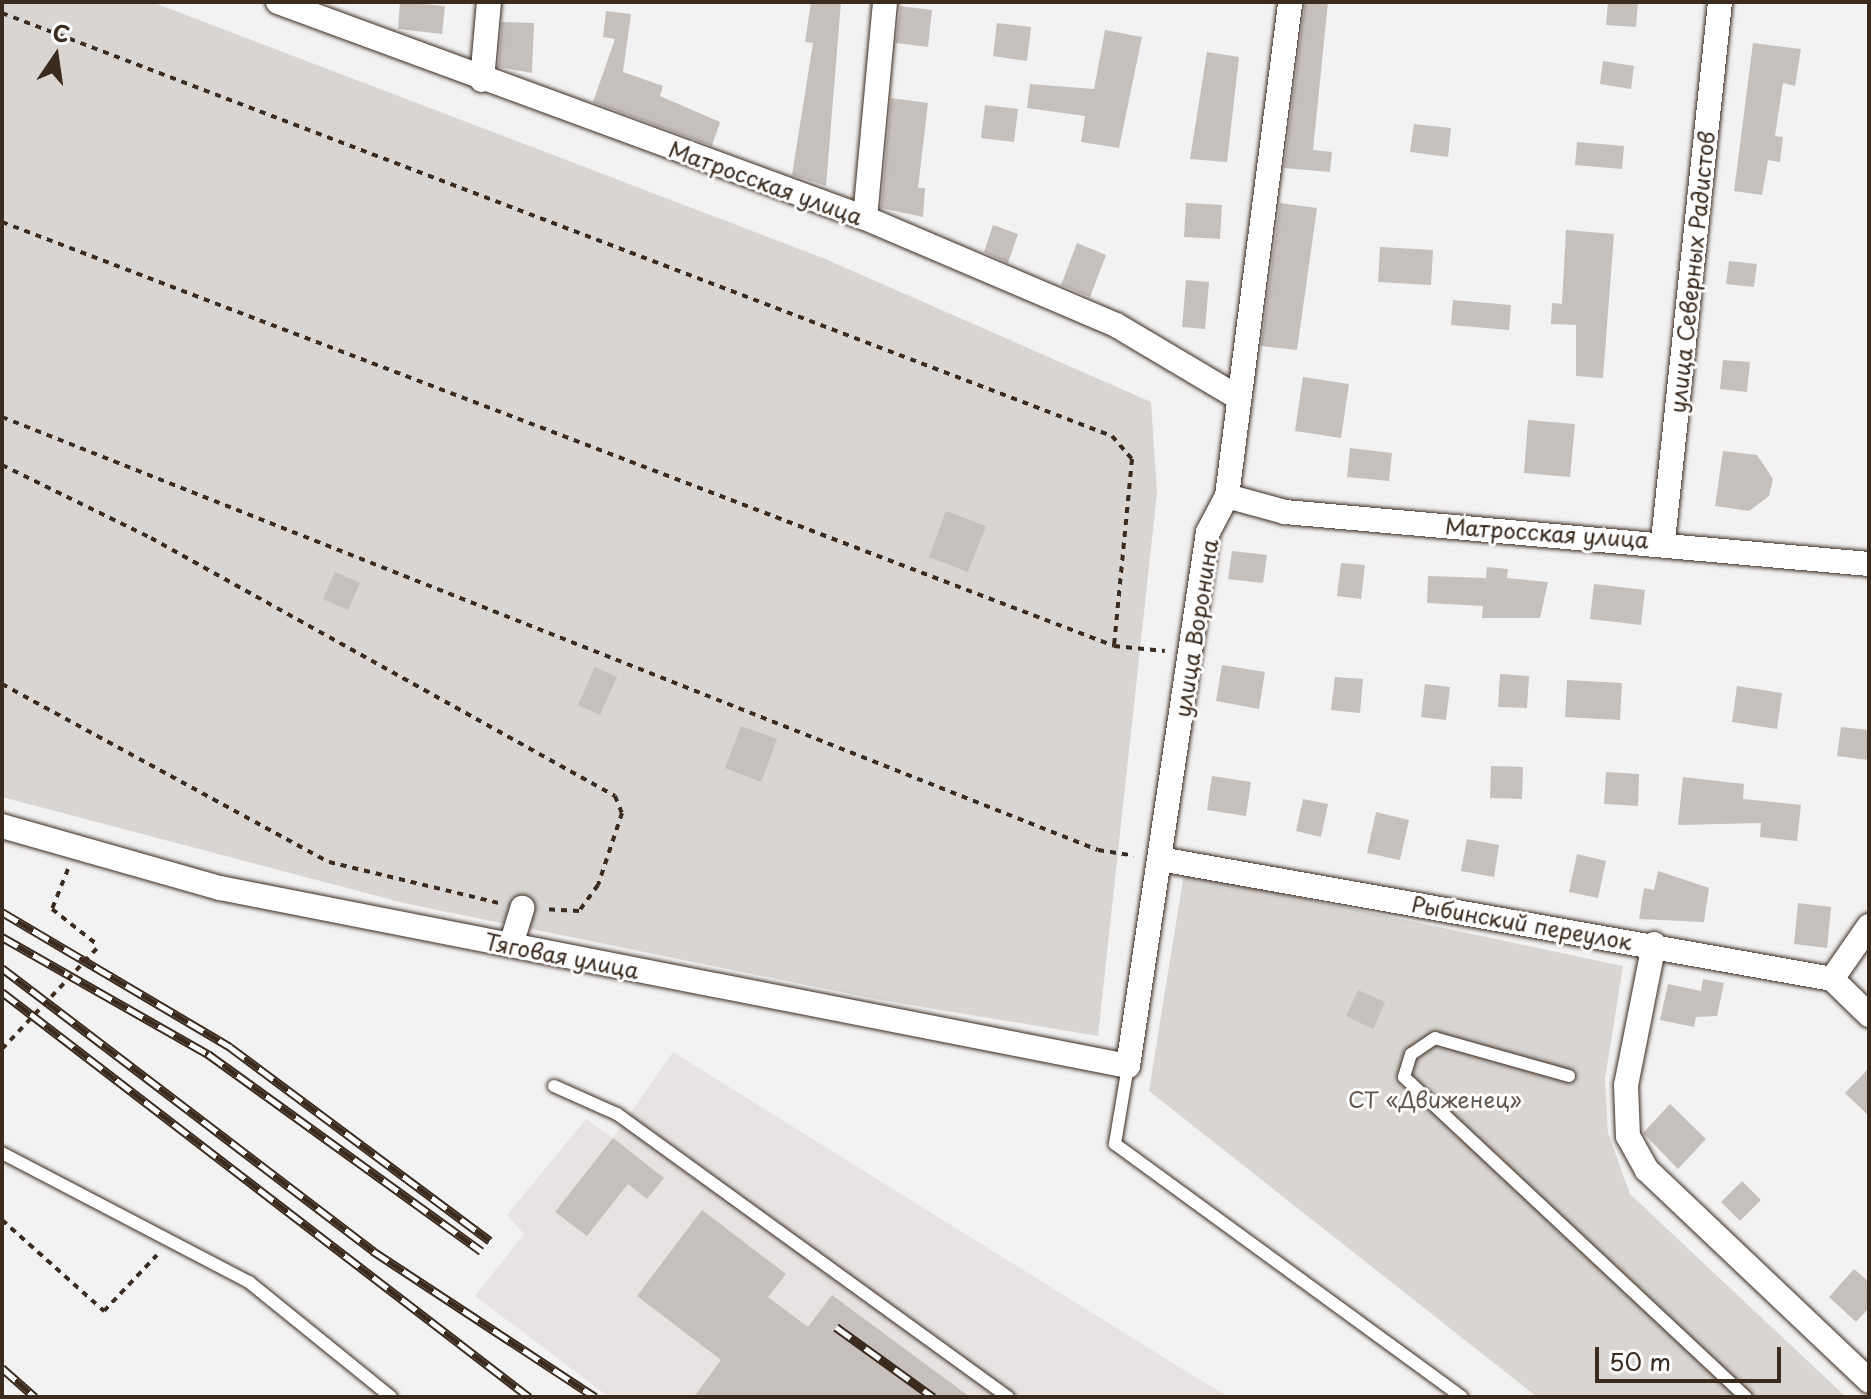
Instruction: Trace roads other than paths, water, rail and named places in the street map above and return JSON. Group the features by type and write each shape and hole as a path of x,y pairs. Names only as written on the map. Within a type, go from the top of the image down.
{"street":[{"name":"Матросская улица","path":"278,2 482,80 865,218 1116,325 1239,398"},
{"path":"482,80 489,2"},
{"path":"865,218 885,2"},
{"name":"улица Воронина","path":"1128,1066 1208,532 1227,496 1290,2"},
{"name":"улица Северных Радистов","path":"1663,541 1720,2"},
{"name":"Матросская улица","path":"1227,496 1285,512 1663,541 1869,564"},
{"name":"Тяговая улица","path":"2,826 74,852 511,945 1128,1066"},
{"name":"Рыбинский переулок","path":"1160,859 1654,944 1832,979"},
{"path":"511,945 522,908"},
{"path":"1869,926 1832,979 1869,1015"},
{"path":"1654,944 1626,1085 1628,1136 1647,1170 1869,1381"}],"lane":[{"path":"1569,1076 1435,1038 1411,1054 1404,1077 1746,1397"},
{"path":"1128,1066 1115,1144 1462,1397"},
{"path":"554,1086 617,1114 1008,1397"},
{"path":"2,1153 173,1239 295,1313 391,1397"}],"railway":[{"path":"2,912 230,1047 490,1241"},
{"path":"2,937 208,1054 481,1251"},
{"path":"2,968 373,1251 595,1397"},
{"path":"2,992 529,1397"},
{"path":"836,1327 933,1397"},
{"path":"2,1368 35,1397"}],"park label":[{"name":"СТ «Движенец»","path":"1435,1099"}]}
